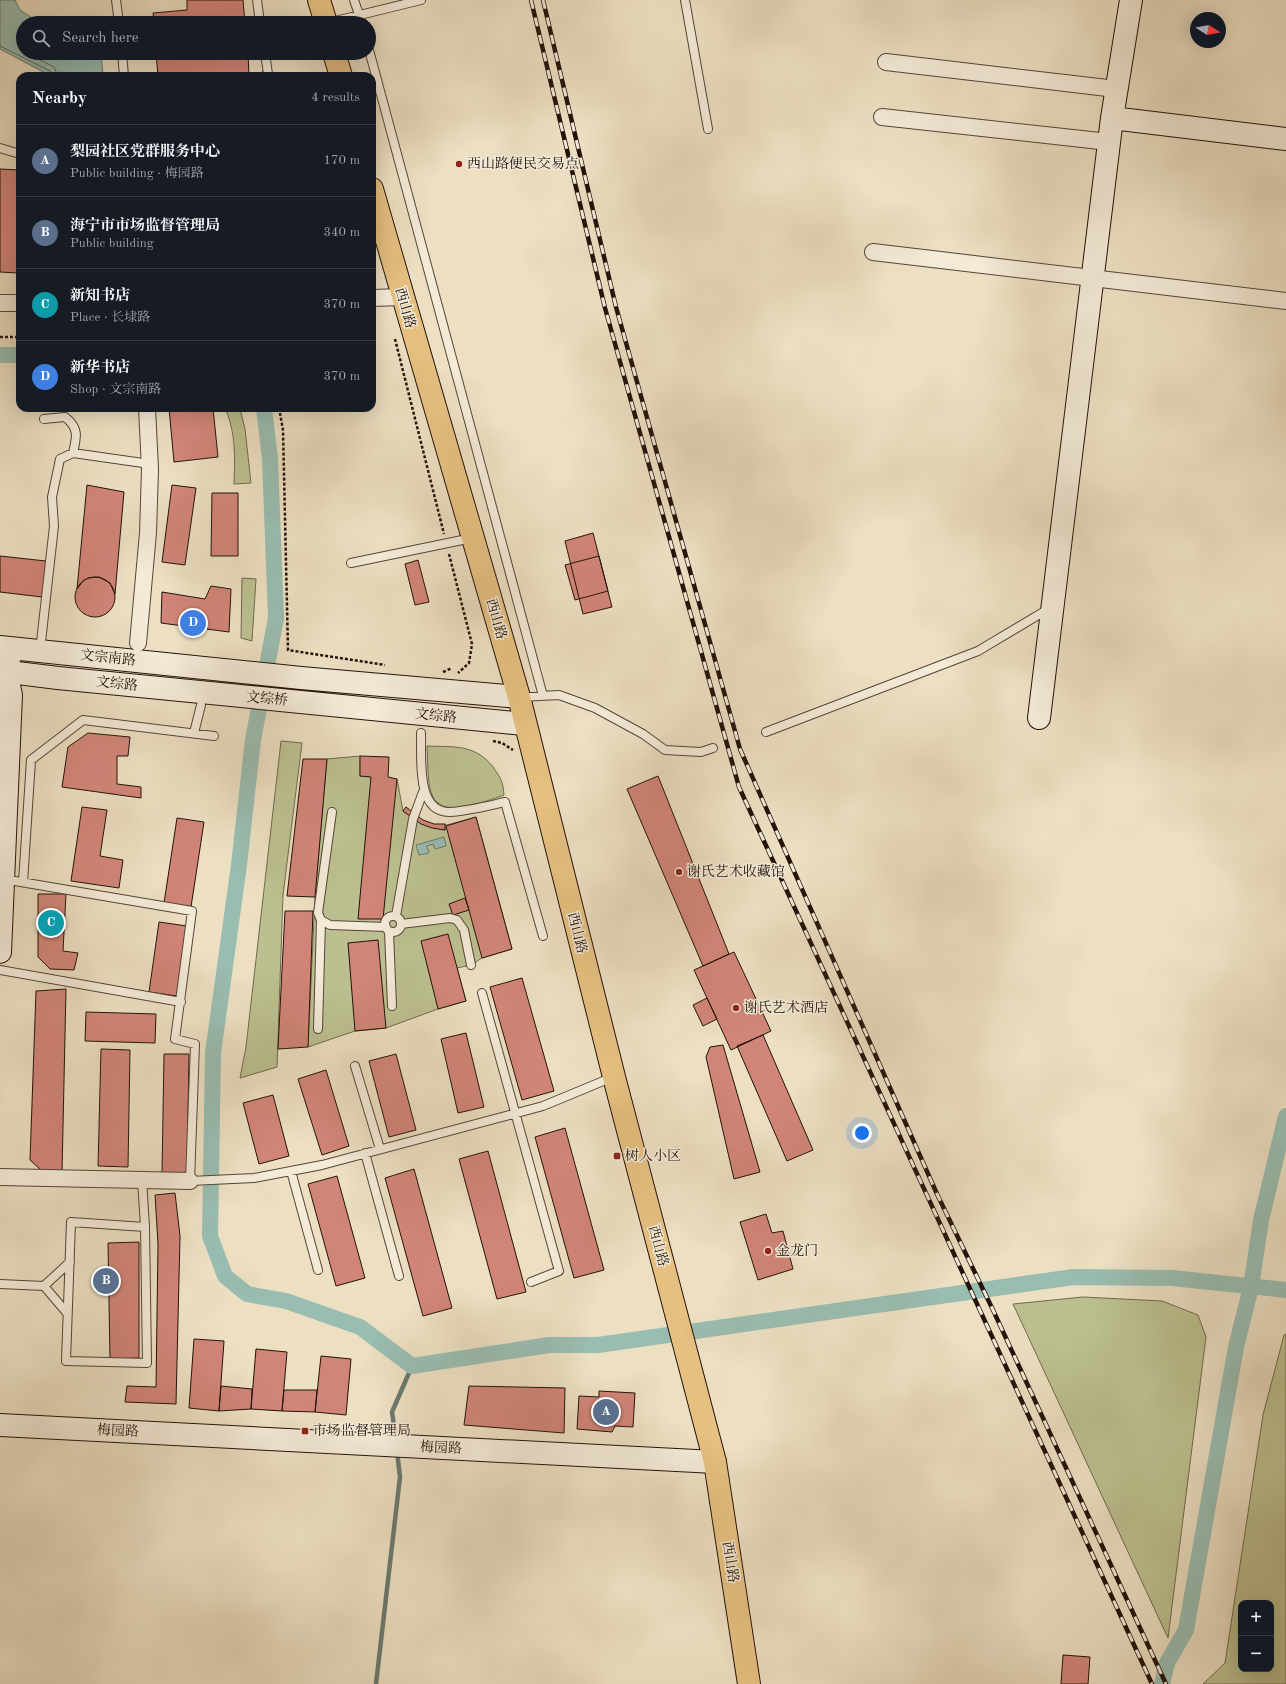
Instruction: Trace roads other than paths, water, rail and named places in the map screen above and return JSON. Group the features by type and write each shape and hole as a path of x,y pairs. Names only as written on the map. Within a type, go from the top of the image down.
{"main road":[{"path":"319,0 324,16"},
{"path":"336,60 340,72"},
{"name":"西山路","path":"376,203 519,696 524,724 614,1076 715,1462 749,1684"}],"street":[{"path":"1040,718 1108,142 1131,0"},
{"path":"886,62 1116,89"},
{"path":"882,117 1108,142"},
{"path":"1112,118 1286,140"},
{"path":"873,252 1092,280 1286,301"},
{"path":"376,298 402,297"},
{"path":"0,303 16,303"},
{"path":"138,643 148,533 150,464 147,412"},
{"path":"0,952 13,880 11,695 4,671 4,647"},
{"name":"文宗南路","path":"4,647 40,652 301,678 519,696"},
{"name":"文综路","path":"4,671 235,696"},
{"name":"文综桥","path":"235,696 300,702"},
{"name":"文综路","path":"300,702 524,724"},
{"path":"0,1176 190,1180"},
{"name":"梅园路","path":"0,1425 715,1462"}],"lane":[{"path":"116,0 118,16"},
{"path":"257,0 259,16"},
{"path":"354,0 359,15"},
{"path":"355,16 421,0"},
{"path":"685,0 708,129"},
{"path":"123,60 124,72"},
{"path":"266,60 268,72"},
{"path":"372,60 375,72"},
{"path":"376,76 543,696"},
{"path":"0,148 16,153"},
{"path":"44,419 65,417 74,424 77,437 73,453"},
{"path":"40,652 54,526 52,497 60,459 73,453 150,464"},
{"path":"350,563 472,538"},
{"path":"766,732 978,651 1052,607"},
{"path":"519,696 559,695 595,708 643,734 665,750 701,752 714,748"},
{"path":"194,732 201,705"},
{"path":"214,736 194,732 83,720 31,760 13,880 192,911 175,1039 195,1044 190,1180 243,1179 291,1171 365,1153 543,1106 614,1076"},
{"path":"396,916 413,819 423,792 421,732"},
{"path":"423,792 428,802 437,809 449,812 505,802 543,936"},
{"path":"318,1029 321,920 318,913 332,812"},
{"path":"392,1006 388,929 386,919 391,916 396,916 400,919 401,924"},
{"path":"321,920 330,925 397,930 401,924 450,918 457,920 464,930 471,965"},
{"path":"0,970 181,1002"},
{"path":"482,993 559,1271 531,1282"},
{"path":"355,1066 380,1149"},
{"path":"365,1153 399,1276"},
{"path":"291,1171 318,1270"},
{"path":"142,1180 145,1227 147,1363 66,1361 71,1222 145,1227"},
{"path":"0,1284 44,1286 70,1262"},
{"path":"44,1286 68,1313"}],"water":[{"path":"0,0 15,0 20,10 29,16 16,16 16,58 0,49"},
{"path":"21,60 102,60 103,72 43,72"},
{"path":"444,837 446,846 435,849 433,844 427,846 429,853 419,855 416,845"}],"waterway":[{"path":"0,355 16,355"},
{"path":"264,412 270,459 276,618 253,740 239,865 213,1053 210,1236 225,1276 247,1294 286,1301 360,1327 412,1366 549,1345 598,1345 1073,1277 1172,1278 1286,1290"},
{"path":"1162,1684 1167,1663 1186,1630 1236,1347 1251,1287 1261,1220 1286,1116"},
{"path":"396,1440 392,1412 412,1366"},
{"path":"376,1684 400,1477 397,1451"}],"railway":[{"path":"531,0 605,308 739,787 1152,1684"},
{"path":"543,0 616,307 740,749 937,1194 993,1310 1166,1684"}],"place":[{"name":"西山路便民交易点","path":"459,164"},
{"name":"新华书店","path":"193,623"},
{"name":"谢氏艺术收藏馆","path":"679,872"},
{"name":"新知书店","path":"51,923"},
{"name":"谢氏艺术酒店","path":"736,1008"},
{"name":"树人小区","path":"617,1156"},
{"name":"金龙门","path":"768,1251"},
{"name":"海宁市市场监督管理局","path":"106,1281"},
{"name":"梨园社区党群服务中心","path":"606,1412"},
{"name":"市场监督管理局","path":"305,1431"}]}
